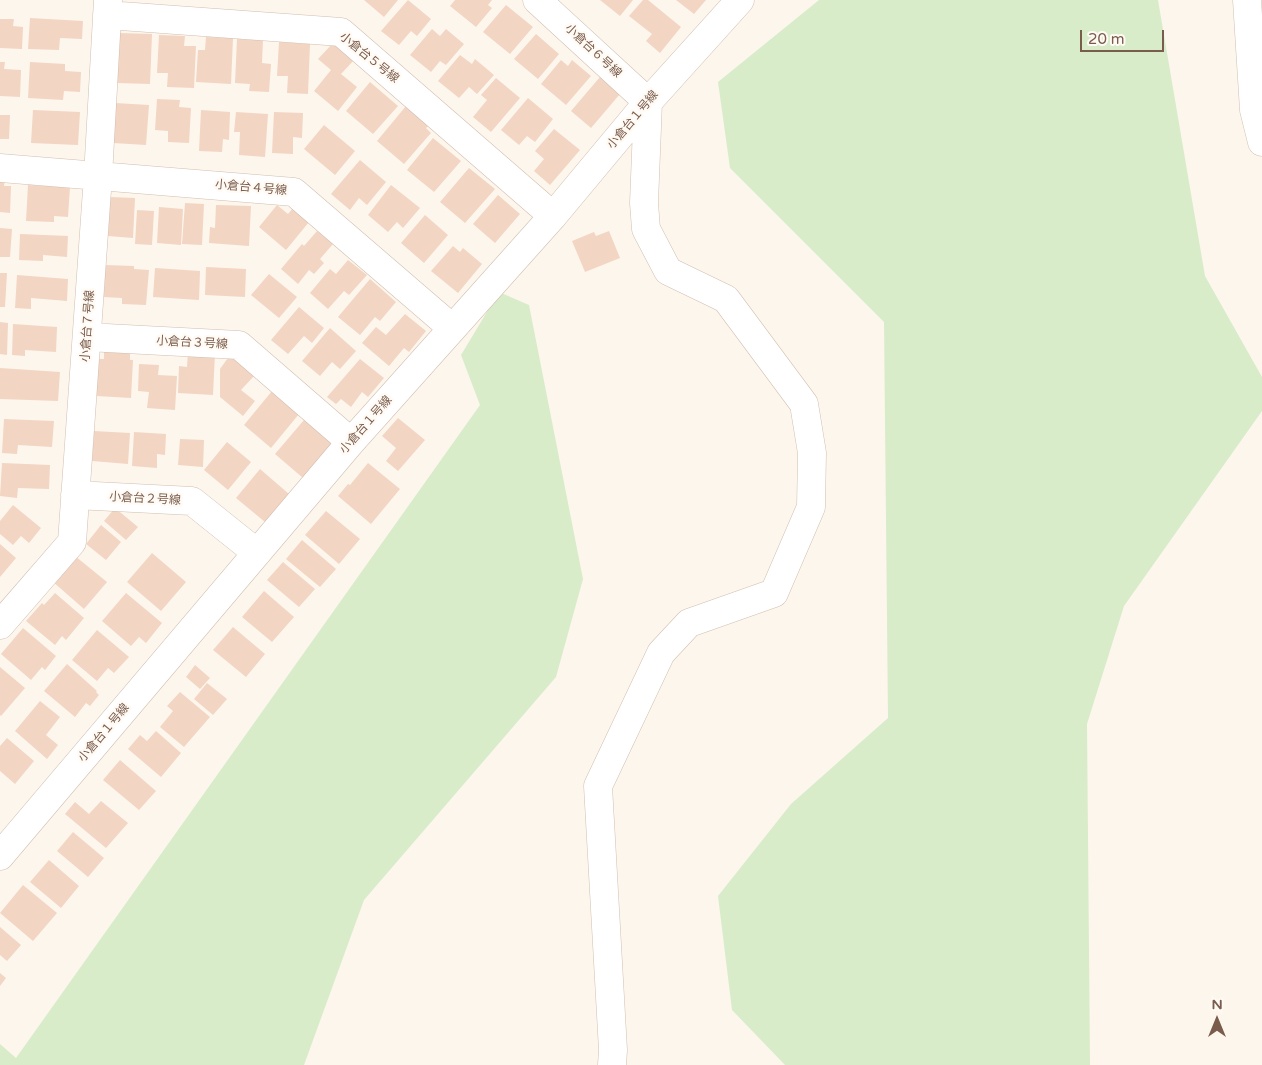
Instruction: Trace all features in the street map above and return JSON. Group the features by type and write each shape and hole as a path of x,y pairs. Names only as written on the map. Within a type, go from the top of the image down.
{"street":[{"name":"小倉台６号線","path":"538,0 648,102"},
{"name":"小倉台１号線","path":"0,856 351,442 553,216 648,102 740,0"},
{"path":"1247,0 1254,110 1262,142"},
{"name":"小倉台７号線","path":"0,625 72,542 108,7"},
{"name":"小倉台５号線","path":"108,7 341,32 553,216"},
{"path":"612,1065 613,1050 598,786 661,653 689,623 774,593 811,508 812,453 804,404 726,299 668,271 646,228 644,203 648,102"},
{"name":"小倉台４号線","path":"0,168 294,192 452,328"},
{"name":"小倉台３号線","path":"87,337 240,345 351,442"},
{"name":"小倉台２号線","path":"75,495 192,501 257,553"}],"green space":[{"path":"819,0 1158,0 1205,276 1262,377 1262,411 1124,606 1087,724 1090,1065 785,1065 732,1010 718,896 791,804 888,718 884,322 730,168 718,82"},
{"path":"499,292 529,305 583,579 556,677 364,900 304,1065 0,1065 0,1044 16,1058 480,405 461,355"}],"building":[{"path":"364,0 398,0 384,17"},
{"path":"408,0 431,19 417,36 411,31 399,45 381,31"},
{"path":"455,0 492,0 488,5 492,8 476,27 450,6"},
{"path":"600,0 633,0 620,16"},
{"path":"643,0 648,0 681,27 660,53 646,41 652,34 629,16"},
{"path":"676,0 706,0 694,14"},
{"path":"506,5 533,27 510,54 483,32"},
{"path":"30,18 83,21 82,39 60,38 59,50 28,49"},
{"path":"0,19 14,19 13,26 23,27 22,49 0,48"},
{"path":"432,29 440,36 446,29 464,44 446,65 440,61 431,72 410,55"},
{"path":"119,33 152,34 150,84 117,83"},
{"path":"536,34 559,54 538,79 514,59"},
{"path":"159,35 185,36 184,46 196,46 194,88 167,87 168,73 157,73"},
{"path":"206,37 233,38 231,84 196,82 198,50 205,50"},
{"path":"237,39 263,40 262,63 271,64 269,92 249,91 250,84 235,83"},
{"path":"279,42 310,44 308,94 287,93 288,76 277,76"},
{"path":"333,43 354,60 341,74 357,87 338,111 314,91 331,70 318,59"},
{"path":"460,55 472,64 475,59 494,75 477,94 469,87 459,98 438,81"},
{"path":"561,60 568,66 572,60 591,76 566,105 541,84"},
{"path":"0,62 5,62 4,69 21,70 20,97 0,96"},
{"path":"30,62 65,64 65,71 81,72 80,92 64,91 63,100 28,98"},
{"path":"600,77 620,94 591,128 571,111"},
{"path":"496,78 520,98 491,132 473,117 487,100 481,95"},
{"path":"370,82 398,106 373,134 346,111"},
{"path":"528,98 553,119 535,142 527,136 519,145 501,130"},
{"path":"157,99 180,100 179,107 191,108 189,143 168,142 168,131 155,130"},
{"path":"115,103 149,105 146,145 113,143"},
{"path":"406,106 429,125 426,128 431,133 404,164 377,141"},
{"path":"33,110 80,112 78,145 31,143"},
{"path":"201,110 230,112 229,140 223,139 222,152 199,151"},
{"path":"236,112 268,114 265,157 239,155 240,132 234,132"},
{"path":"274,112 303,113 302,138 293,137 293,154 272,153"},
{"path":"0,115 10,115 9,139 0,139"},
{"path":"324,125 355,151 335,175 304,149"},
{"path":"554,129 580,150 550,185 534,171 544,159 535,151"},
{"path":"433,138 461,161 434,192 407,170"},
{"path":"360,160 386,182 367,205 359,198 350,210 331,194"},
{"path":"469,168 495,189 465,223 440,202"},
{"path":"0,178 5,179 4,186 11,186 10,213 0,212"},
{"path":"28,185 70,187 68,217 54,216 54,222 26,221"},
{"path":"391,185 420,208 403,228 397,222 388,232 368,215"},
{"path":"498,195 520,214 495,243 473,224"},
{"path":"110,197 135,198 133,238 108,236"},
{"path":"185,203 204,204 202,245 182,244"},
{"path":"216,205 251,206 249,246 209,243 210,227 215,228"},
{"path":"277,205 288,214 293,208 309,222 286,250 259,227"},
{"path":"159,207 183,209 181,245 157,243"},
{"path":"137,210 154,211 152,245 135,244"},
{"path":"425,215 448,235 424,263 401,243"},
{"path":"0,228 12,229 10,257 0,257"},
{"path":"317,231 333,244 320,259 324,263 314,274 309,270 298,284 281,269 302,244 304,246"},
{"path":"609,231 620,258 585,272 572,241 594,232 596,236"},
{"path":"20,234 68,236 67,257 43,255 43,261 19,260"},
{"path":"453,246 460,252 463,248 482,264 458,293 431,271"},
{"path":"348,260 367,275 349,295 344,291 328,309 310,293 330,269 336,274"},
{"path":"105,265 134,266 134,269 149,270 146,305 122,304 122,298 104,297"},
{"path":"206,267 246,269 245,297 205,295"},
{"path":"155,268 200,271 199,300 153,297"},
{"path":"0,273 7,273 5,307 0,307"},
{"path":"269,274 297,297 279,318 251,295"},
{"path":"17,275 68,279 67,301 31,298 31,309 15,308"},
{"path":"370,279 396,302 380,321 375,317 360,335 338,317"},
{"path":"299,307 324,328 312,343 304,336 288,354 271,340"},
{"path":"405,314 426,331 409,352 404,348 389,366 362,343 376,327 386,335"},
{"path":"0,322 8,323 7,355 0,354"},
{"path":"13,324 57,327 56,352 25,350 25,356 12,355"},
{"path":"330,328 356,351 340,369 332,362 320,376 302,361"},
{"path":"104,347 130,349 130,360 133,360 131,398 96,396 98,359 104,359"},
{"path":"188,351 215,353 213,395 178,393 179,366 187,367"},
{"path":"230,355 254,376 241,390 255,401 243,416 220,397 220,369"},
{"path":"360,359 384,378 368,397 362,392 351,407 341,399 336,404 327,397"},
{"path":"139,364 159,365 158,375 177,376 175,410 147,408 149,392 138,391"},
{"path":"0,368 60,372 58,401 0,399"},
{"path":"272,391 299,414 271,448 244,425"},
{"path":"398,418 425,440 398,471 386,461 396,448 382,436"},
{"path":"4,419 54,421 52,447 18,445 17,454 2,453"},
{"path":"304,420 332,443 303,478 275,454"},
{"path":"94,431 130,433 128,464 92,461"},
{"path":"134,432 166,434 165,455 157,454 157,468 132,466"},
{"path":"180,439 204,440 203,467 178,465"},
{"path":"227,442 251,462 228,490 204,470"},
{"path":"2,463 50,465 49,489 18,488 17,498 0,496"},
{"path":"368,463 400,489 371,524 338,496"},
{"path":"260,469 289,494 265,522 236,498"},
{"path":"13,505 41,528 29,543 21,536 13,545 0,534 0,521"},
{"path":"115,508 138,527 126,540 104,521"},
{"path":"326,511 360,539 339,564 305,535"},
{"path":"101,525 121,542 106,560 86,544"},
{"path":"302,540 336,569 320,587 286,559"},
{"path":"0,544 16,558 0,577"},
{"path":"152,553 186,582 161,611 127,582"},
{"path":"75,556 107,582 84,609 52,581"},
{"path":"283,562 315,589 299,607 267,580"},
{"path":"264,591 294,617 272,642 242,617"},
{"path":"55,593 84,618 66,640 62,636 55,645 26,621 42,603 44,605"},
{"path":"126,593 162,623 146,643 139,637 131,646 102,621"},
{"path":"233,627 265,654 246,677 213,650"},
{"path":"23,628 56,656 45,670 42,667 31,680 1,654"},
{"path":"97,630 129,657 114,673 108,668 97,681 72,660"},
{"path":"67,664 99,695 90,706 86,703 75,717 44,691"},
{"path":"195,665 210,678 200,689 186,677"},
{"path":"0,667 25,688 1,716 0,715"},
{"path":"207,683 227,699 213,715 194,699"},
{"path":"180,692 210,717 184,747 160,727 173,711 167,706"},
{"path":"40,701 60,717 46,735 58,745 47,759 15,731"},
{"path":"156,731 181,753 161,777 128,749 140,735 147,741"},
{"path":"7,738 34,761 15,784 0,771 0,746"},
{"path":"120,760 156,791 139,810 103,780"},
{"path":"101,801 128,823 106,848 65,814 75,802 89,814"},
{"path":"73,832 104,858 88,877 57,851"},
{"path":"49,860 79,886 61,908 30,882"},
{"path":"23,885 57,913 33,941 0,913"},
{"path":"0,927 21,945 7,961 0,955"},
{"path":"0,973 6,978 0,986"}]}
